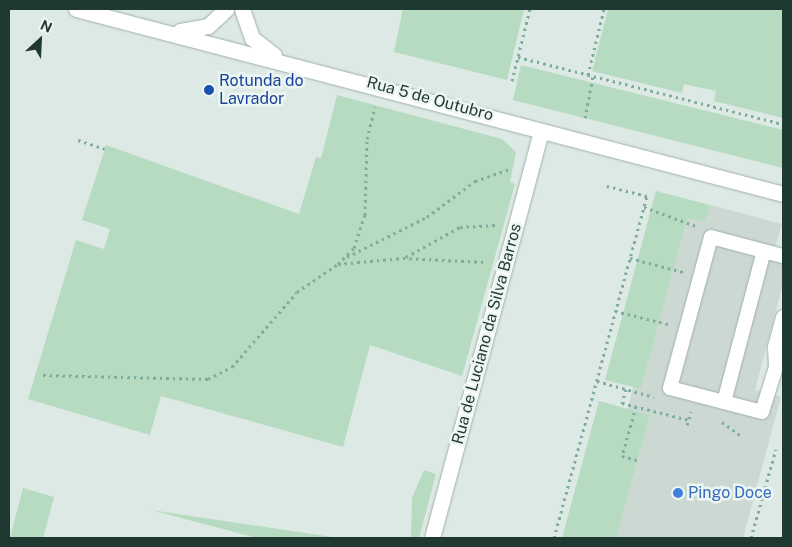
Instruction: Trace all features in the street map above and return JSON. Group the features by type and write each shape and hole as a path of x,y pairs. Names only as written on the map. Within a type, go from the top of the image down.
{"main road":[{"name":"Rua 5 de Outubro","path":"76,9 279,58 541,131 783,194"},
{"path":"161,30 208,26 226,9"},
{"path":"242,9 252,38 279,58"},
{"name":"Rua de Luciano da Silva Barros","path":"432,538 541,131"},
{"path":"779,349 783,317"}],"lane":[{"path":"779,349 776,367 762,412 670,388 711,237 783,256"},
{"path":"724,402 764,251"}],"path":[{"path":"512,81 530,9"},
{"path":"588,75 604,9"},
{"path":"518,57 783,124"},
{"path":"584,118 592,76"},
{"path":"347,256 365,214 367,138 381,86"},
{"path":"78,140 105,149"},
{"path":"44,374 194,381 221,375 265,334 297,292 347,256 427,217 475,181 510,169 529,174"},
{"path":"554,538 647,196 603,184"},
{"path":"644,207 687,219"},
{"path":"403,258 460,227 488,224 515,228"},
{"path":"338,264 403,258 505,265"},
{"path":"630,258 674,270"},
{"path":"615,311 659,322"},
{"path":"626,389 622,403 689,420"},
{"path":"636,406 622,456 637,460"},
{"path":"687,425 690,416"},
{"path":"751,538 776,449"}],"shaded area":[{"path":"710,205 782,224 775,248 783,250 783,284 755,390 781,397 743,538 616,538 650,415 628,409 633,387 641,389 687,217 705,222"}],"green space":[{"path":"403,9 524,9 507,80 394,52"},
{"path":"608,9 783,9 783,118 714,101 716,91 684,84 682,93 592,71"},
{"path":"521,65 783,130 783,168 513,100"},
{"path":"337,95 502,139 516,152 510,182 515,184 462,376 370,345 343,447 161,396 150,435 28,399 76,240 104,249 110,229 82,220 106,145 299,214 316,157 321,158"},
{"path":"656,191 710,205 705,222 687,218 641,389 605,380"},
{"path":"599,401 650,415 616,538 562,538"},
{"path":"424,470 436,474 419,538 411,538 412,498"},
{"path":"23,488 54,497 43,538 10,538"},
{"path":"151,510 332,537 339,538 257,538"}],"place":[{"name":"Rotunda do Lavrador","path":"209,90"},
{"name":"Pingo Doce","path":"678,493"}]}
